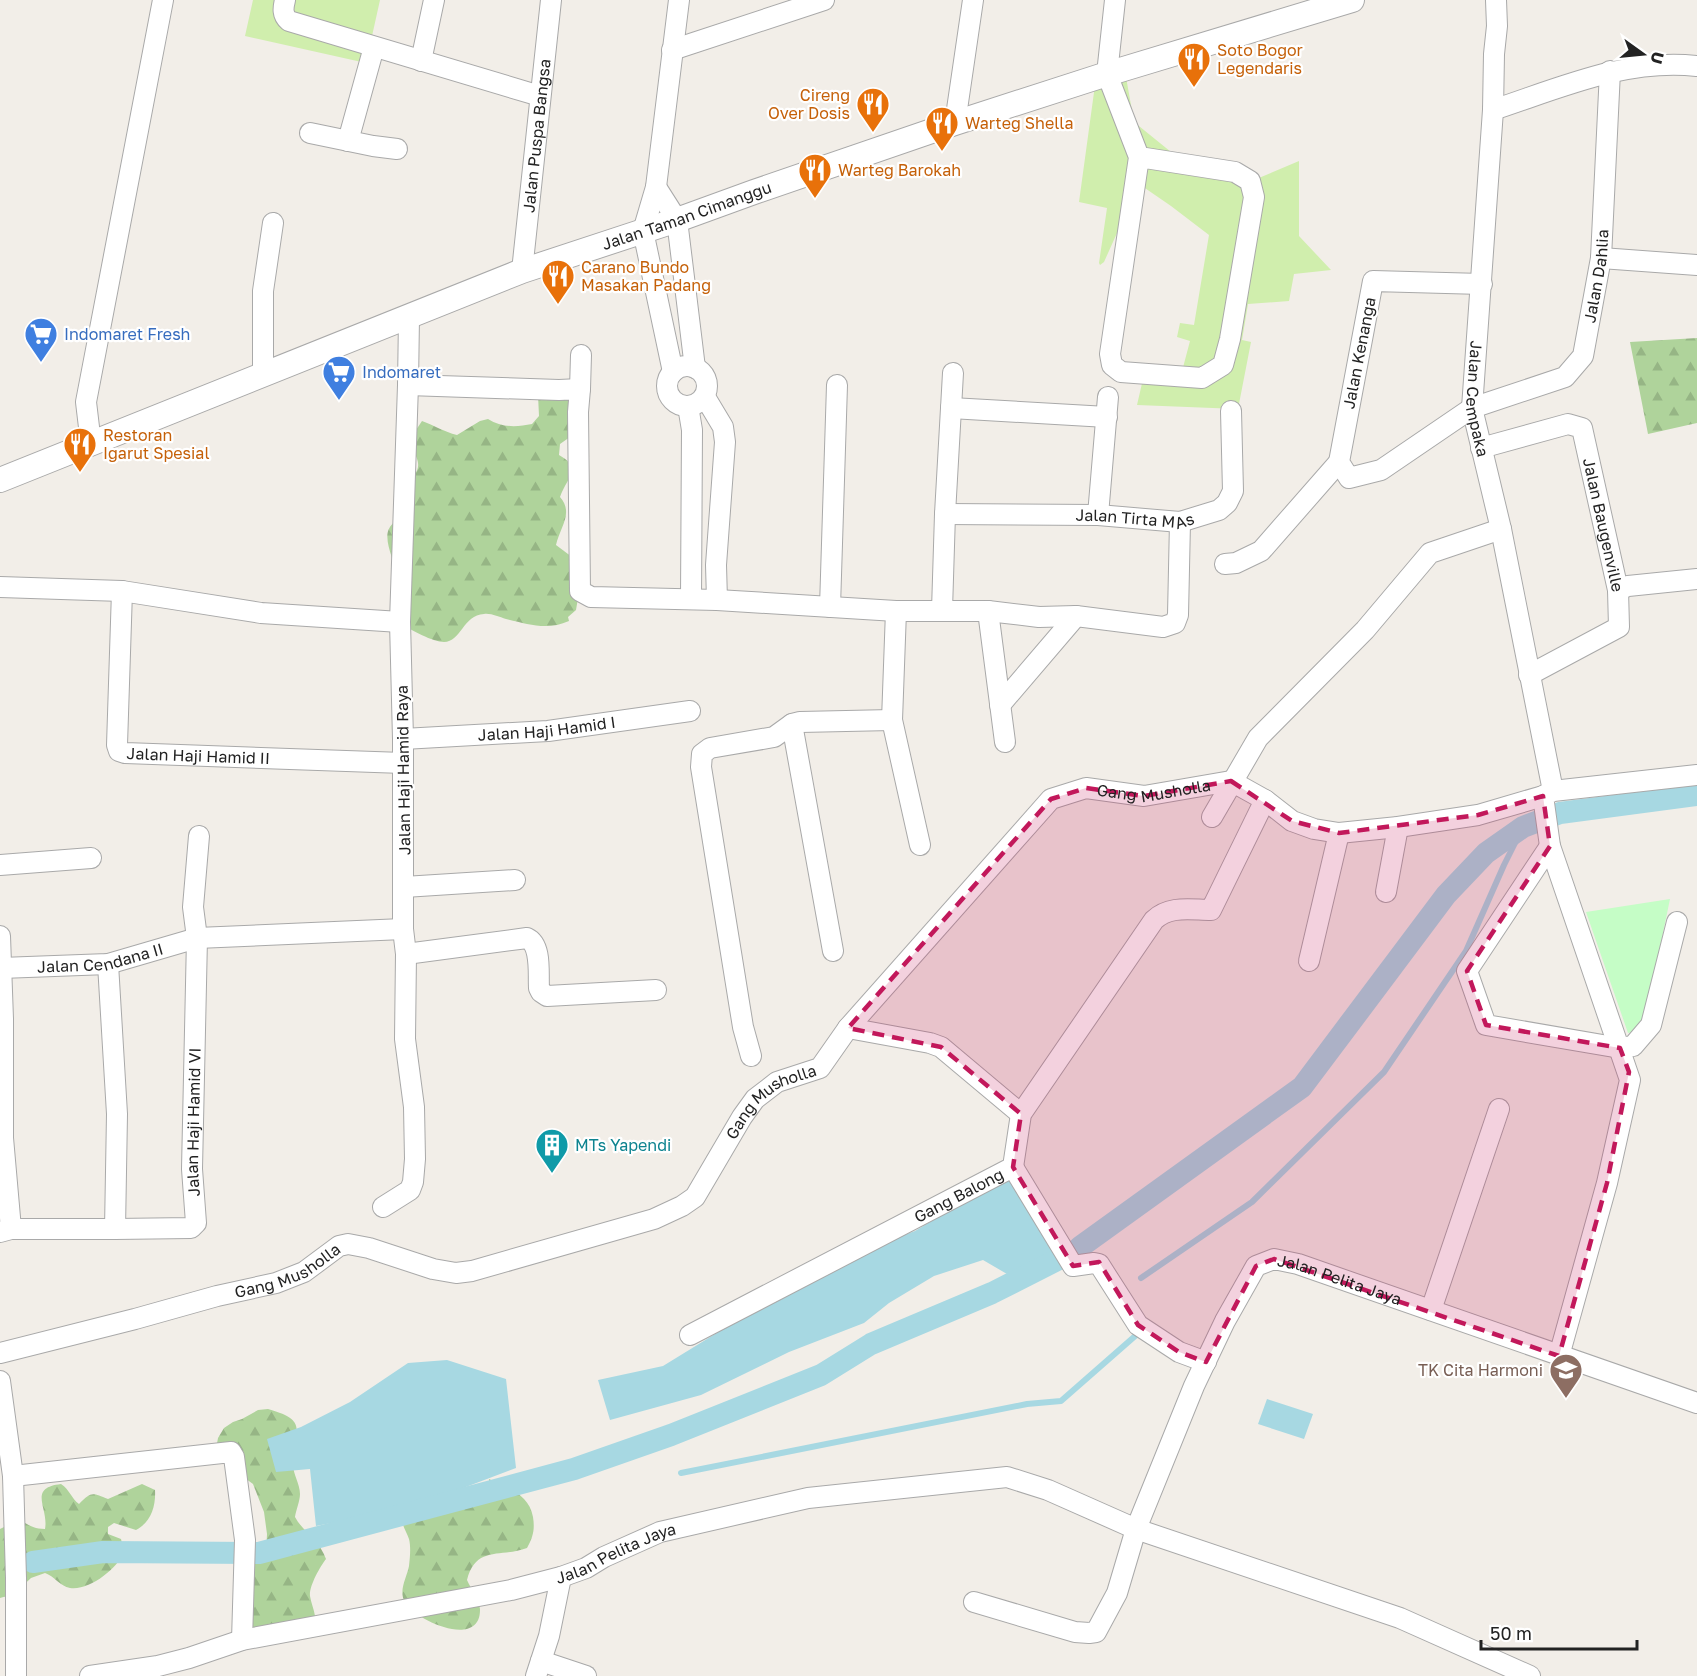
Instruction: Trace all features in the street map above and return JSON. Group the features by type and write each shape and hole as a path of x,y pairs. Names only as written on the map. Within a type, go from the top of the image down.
{"street":[{"path":"91,444 86,402 163,0"},
{"path":"285,0 283,10 285,18 289,21 540,96"},
{"path":"421,61 434,0"},
{"name":"Jalan Puspa Bangsa","path":"522,272 551,0"},
{"path":"679,0 656,187 643,231 673,372 668,382 669,394 676,403 697,402 723,427 725,442 716,565 717,600"},
{"path":"672,50 824,0"},
{"path":"955,123 973,0"},
{"path":"1115,0 1107,74 1139,157 1110,354 1112,365 1121,372 1202,378 1223,364 1230,339 1254,197 1250,181 1235,172 1139,157"},
{"name":"Jalan Taman Cimanggu","path":"0,480 522,272 955,123 1107,74 1352,0"},
{"name":"Jalan Cempaka","path":"1496,0 1493,110 1472,408 1501,529 1529,675 1547,800 1550,840 1629,1072 1630,1084 1607,1183 1559,1356"},
{"path":"348,141 374,47"},
{"path":"1493,110 1610,71 1672,63 1697,66"},
{"name":"Jalan Dahlia","path":"1472,408 1565,377 1583,356 1601,258 1610,71"},
{"path":"310,133 397,149"},
{"path":"656,187 677,220 695,368"},
{"path":"263,375 263,291 273,223"},
{"path":"1601,258 1697,265"},
{"name":"Jalan Kenanga","path":"1339,462 1373,281 1482,284"},
{"name":"Jalan Haji Hamid Raya","path":"382,1207 410,1190 413,1182 414,1107 405,1039 406,954 403,929 403,739 400,622 409,317"},
{"path":"580,355 578,412 580,591 591,597 717,600 896,611 988,611 1039,617 1076,616 1163,627 1175,623 1178,615 1180,522"},
{"path":"673,372 687,366 695,368 701,371 707,383 697,402 692,430 691,599"},
{"path":"942,610 953,373"},
{"path":"408,385 580,389"},
{"path":"830,607 837,385"},
{"path":"951,408 1107,407 1098,515"},
{"path":"1225,564 1236,563 1261,551 1339,462 1349,478 1381,470 1472,408"},
{"name":"Jalan Tirta MAs","path":"945,514 1098,515 1180,522 1214,513 1224,506 1233,491 1231,411"},
{"name":"Jalan Baugenville","path":"1480,448 1568,424 1582,428 1618,590 1619,627 1529,675"},
{"path":"1212,817 1258,738 1365,630 1430,553 1501,529"},
{"path":"1618,590 1628,586 1697,579"},
{"path":"0,587 122,591 261,613 400,622"},
{"name":"Jalan Haji Hamid II","path":"122,591 117,745 119,751 403,763"},
{"path":"896,611 892,720 920,845"},
{"path":"988,611 1005,742"},
{"path":"1000,705 1076,616"},
{"name":"Jalan Haji Hamid I","path":"403,739 548,731 690,711"},
{"path":"751,1056 743,1028 700,762 702,754 710,748 774,737 792,724 812,721 892,720"},
{"path":"792,724 833,951"},
{"name":"Gang Musholla","path":"0,1353 217,1296 276,1283 304,1272 339,1246 348,1244 379,1251 432,1269 456,1273 472,1271 654,1219 682,1206 695,1197 755,1099 777,1082 820,1068 849,1028 1051,799 1086,788 1144,796 1231,781 1265,800 1292,821 1314,829 1339,833 1398,827 1697,775"},
{"name":"Gang Balong","path":"690,1335 1013,1167 1021,1114 1154,920 1163,911 1174,909 1211,910 1265,800"},
{"path":"1386,892 1398,827"},
{"path":"1310,961 1339,833"},
{"name":"Jalan Haji Hamid VI","path":"5,1230 190,1228 196,1223 192,1169 197,938 193,907 199,836"},
{"path":"1550,840 1467,971 1486,1025 1620,1048 1633,1046 1651,1025 1677,922"},
{"path":"0,865 91,858"},
{"path":"404,887 515,880"},
{"name":"Jalan Cendana II","path":"1,968 108,964 197,938 403,929"},
{"path":"0,936 5,1230"},
{"path":"406,954 527,938 533,941 537,950 539,988 543,994 553,996 656,990"},
{"path":"108,964 117,1114 115,1229"},
{"path":"849,1028 941,1047 1021,1114"},
{"path":"1431,1310 1499,1109"},
{"path":"1013,1167 1072,1266 1099,1264 1138,1325 1179,1352 1206,1362"},
{"name":"Jalan Pelita Jaya","path":"1136,1529 1225,1320 1256,1266 1274,1259 1298,1264 1697,1403"},
{"path":"0,1381 13,1476 16,1676"},
{"path":"13,1476 231,1452 234,1457 245,1540 242,1640"},
{"name":"Jalan Pelita Jaya","path":"90,1676 158,1666 242,1640 501,1592 561,1577 586,1568 604,1557 660,1532 808,1498 1007,1478 1048,1490 1136,1529 1400,1618 1530,1676"},
{"path":"974,1602 1075,1632 1096,1632 1117,1593 1136,1529"},
{"path":"561,1577 549,1636 538,1668 586,1676"}],"highlighted area":[{"path":"1231,781 1292,821 1339,833 1478,815 1543,796 1550,846 1467,971 1486,1025 1620,1048 1629,1072 1607,1183 1559,1356 1274,1259 1256,1266 1206,1362 1179,1352 1138,1325 1099,1262 1073,1266 1013,1167 1021,1114 941,1047 848,1028 1051,799 1086,788 1144,796"}],"green space":[{"path":"253,0 380,0 366,63 245,36"},
{"path":"1126,77 1134,122 1192,169 1254,180 1299,161 1299,236 1331,270 1294,274 1289,301 1248,304 1242,340 1251,342 1238,409 1137,405 1146,366 1181,375 1190,341 1177,337 1180,323 1194,325 1209,235 1139,184 1104,262 1100,265 1107,208 1079,202 1095,85"},
{"path":"1697,338 1697,423 1648,434 1630,342"},
{"path":"538,395 566,396 573,405 570,437 560,444 559,455 570,465 571,474 560,497 566,514 556,545 572,557 578,598 576,610 568,617 569,621 553,626 522,623 489,614 477,615 454,638 444,642 428,638 401,624 397,578 389,549 388,532 392,525 400,519 414,515 406,502 409,486 418,468 418,461 412,448 416,430 422,421 457,435 480,421 488,419 510,426 532,424 539,416"},
{"path":"1670,899 1643,1030 1628,1033 1586,912"},
{"path":"268,1409 290,1418 297,1428 293,1466 300,1494 295,1517 320,1547 326,1559 311,1587 310,1596 315,1616 308,1624 251,1635 250,1569 266,1553 267,1534 264,1512 253,1484 220,1460 216,1449 218,1438 224,1428 258,1410"},
{"path":"489,1479 517,1493 527,1503 533,1517 532,1537 527,1548 483,1557 471,1569 467,1580 479,1605 478,1621 470,1628 460,1630 434,1624 412,1610 403,1598 410,1549 409,1539 403,1526 400,1503 441,1489 448,1496 466,1499 489,1486"},
{"path":"61,1484 79,1504 92,1494 108,1499 142,1484 155,1490 155,1502 149,1518 136,1530 114,1523 108,1527 108,1534 121,1539 124,1552 102,1578 85,1586 70,1588 45,1573 31,1578 14,1594 0,1598 0,1529 21,1522 45,1529 42,1494 51,1486"}],"water":[{"path":"1013,1172 1058,1249 1007,1274 983,1260 934,1276 889,1303 864,1323 789,1352 701,1395 610,1420 598,1380 663,1366 759,1307 867,1249 915,1231"},
{"path":"447,1360 506,1379 516,1468 413,1507 316,1526 310,1469 276,1472 267,1439 301,1427 350,1402 408,1363"},
{"path":"1267,1399 1313,1414 1304,1439 1258,1424"}],"waterway":[{"path":"1080,1247 1302,1087 1446,895 1486,853 1523,827 1560,813 1697,795"},
{"path":"1141,1278 1252,1202 1384,1072 1466,951 1523,827"},
{"path":"33,1562 103,1552 259,1553 574,1469 671,1435 821,1375 871,1344 992,1293 1065,1256"},
{"path":"681,1473 1027,1404 1061,1401 1142,1330"}],"place":[{"name":"Soto Bogor Legendaris","path":"1194,88"},
{"name":"Cireng Over Dosis","path":"873,133"},
{"name":"Warteg Shella","path":"942,152"},
{"name":"Warteg Barokah","path":"815,199"},
{"name":"Carano Bundo Masakan Padang","path":"558,305"},
{"name":"Indomaret Fresh","path":"41,363"},
{"name":"Indomaret","path":"339,401"},
{"name":"Restoran Igarut Spesial","path":"80,473"},
{"name":"MTs Yapendi","path":"552,1174"},
{"name":"TK Cita Harmoni","path":"1566,1399"}]}
